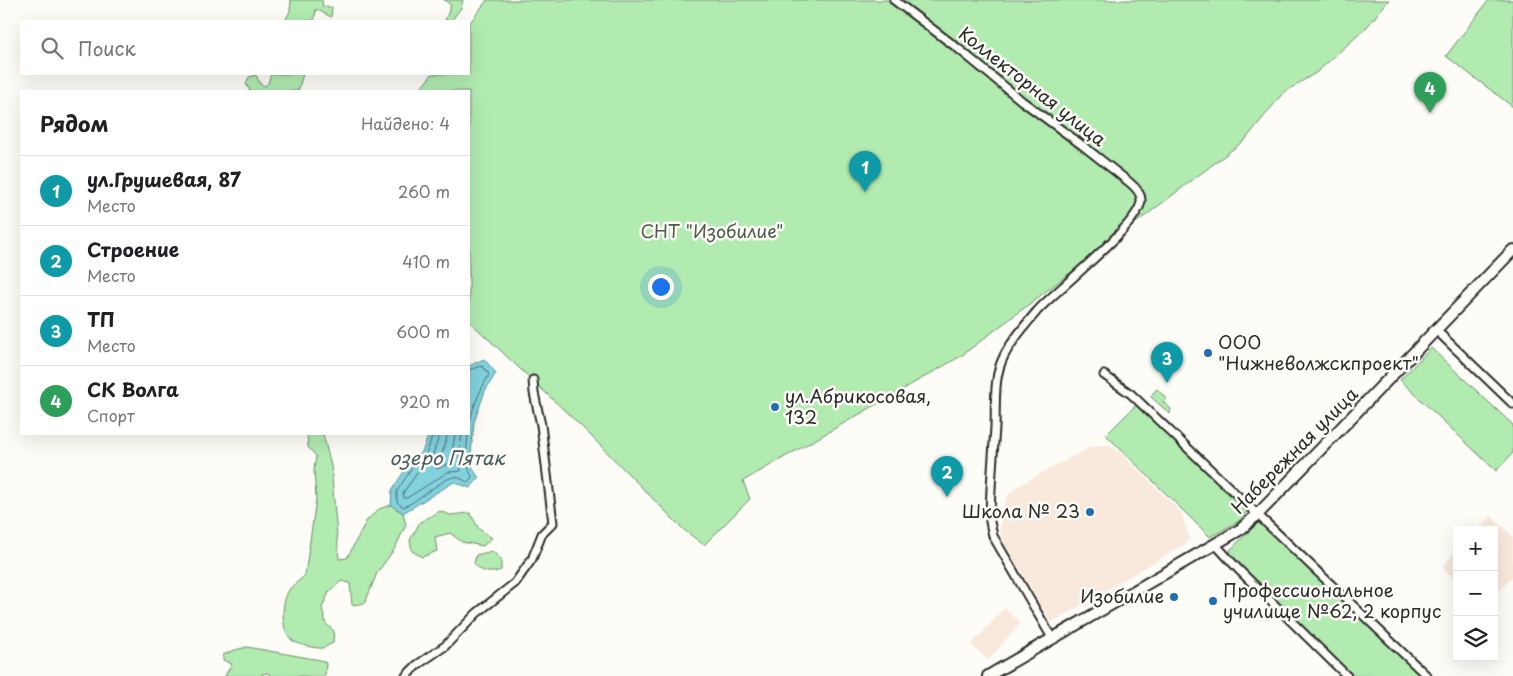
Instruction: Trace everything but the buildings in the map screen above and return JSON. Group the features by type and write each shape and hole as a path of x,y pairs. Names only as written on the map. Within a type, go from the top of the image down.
{"street":[{"name":"Коллекторная улица","path":"894,0 1129,182 1135,187 1142,199 1133,218 1117,236 1039,310 1010,346 1003,357 998,372 990,522 993,536 1052,638"},
{"name":"Набережная улица","path":"988,676 1241,529 1258,514 1513,250"},
{"path":"1436,330 1513,404"},
{"path":"1104,375 1131,394 1427,676"},
{"path":"406,676 417,665 445,646 477,613 515,583 532,559 542,534 553,523 541,426 534,393 534,380"},
{"path":"1216,545 1238,570 1347,676"}],"shaded area":[{"path":"1109,445 1119,451 1181,512 1190,539 1185,544 1051,623 1004,543 1000,532 1003,507 1009,493 1018,486 1090,447"},
{"path":"1491,516 1513,537 1513,576 1498,592 1498,526 1481,526"},
{"path":"1453,555 1453,577 1442,567"},
{"path":"1004,608 1021,623 988,660 971,645"}],"green space":[{"path":"322,0 323,7 332,7 331,17 316,9 314,20 286,20 290,11 291,1"},
{"path":"444,0 463,0 461,8 452,20 445,20 451,5"},
{"name":"СНТ \"Изобилие\"","path":"487,0 1389,0 1366,28 1317,72 1283,93 1245,140 961,356 743,481 750,499 704,545 684,530 580,425 470,322 470,90 420,90 431,75 470,75 470,23"},
{"path":"1489,0 1513,0 1513,107 1446,56"},
{"path":"256,75 260,84 265,86 271,75 303,75 298,90 249,90 246,84 249,77"},
{"path":"1431,348 1513,425 1513,453 1496,471 1400,380"},
{"path":"1157,389 1166,398 1163,402 1171,409 1170,414 1150,396"},
{"path":"1137,404 1249,510 1239,521 1210,537 1106,435"},
{"path":"307,435 323,435 331,466 339,559 347,558 367,520 379,509 391,505 403,513 406,525 395,548 377,573 365,603 352,605 350,583 341,581 329,592 322,608 326,624 334,631 333,643 323,648 307,646 293,641 286,630 283,616 286,595 292,586 305,575 316,499 314,470 316,456 308,447"},
{"path":"440,511 450,515 470,513 479,529 492,538 483,546 462,542 450,533 435,537 437,551 422,557 412,551 410,540 420,522"},
{"path":"1258,523 1265,524 1426,676 1352,676 1231,559 1230,550"},
{"path":"492,551 501,559 501,570 494,572 483,571 474,563 476,555"},
{"path":"247,647 320,660 326,663 325,676 271,676 268,673 262,674 262,676 225,676 232,664 223,660 223,655"}],"water":[{"name":"озеро Пятак","path":"484,359 496,373 485,391 474,422 471,455 473,469 479,478 470,488 454,482 403,513 391,505 392,490 410,462 422,452 429,435 470,435 470,366"}],"place":[{"name":"СК Волга","path":"1430,113"},
{"name":"ул.Грушевая, 87","path":"865,192"},
{"name":"ООО \"Нижневолжскпроект\"","path":"1208,353"},
{"name":"ТП","path":"1167,383"},
{"name":"ул.Абрикосовая, 132","path":"775,407"},
{"name":"Строение","path":"947,497"},
{"name":"Школа № 23","path":"1090,512"},
{"name":"Изобилие","path":"1174,597"},
{"name":"Профессиональное училище №62, 2 корпус","path":"1213,601"}]}
